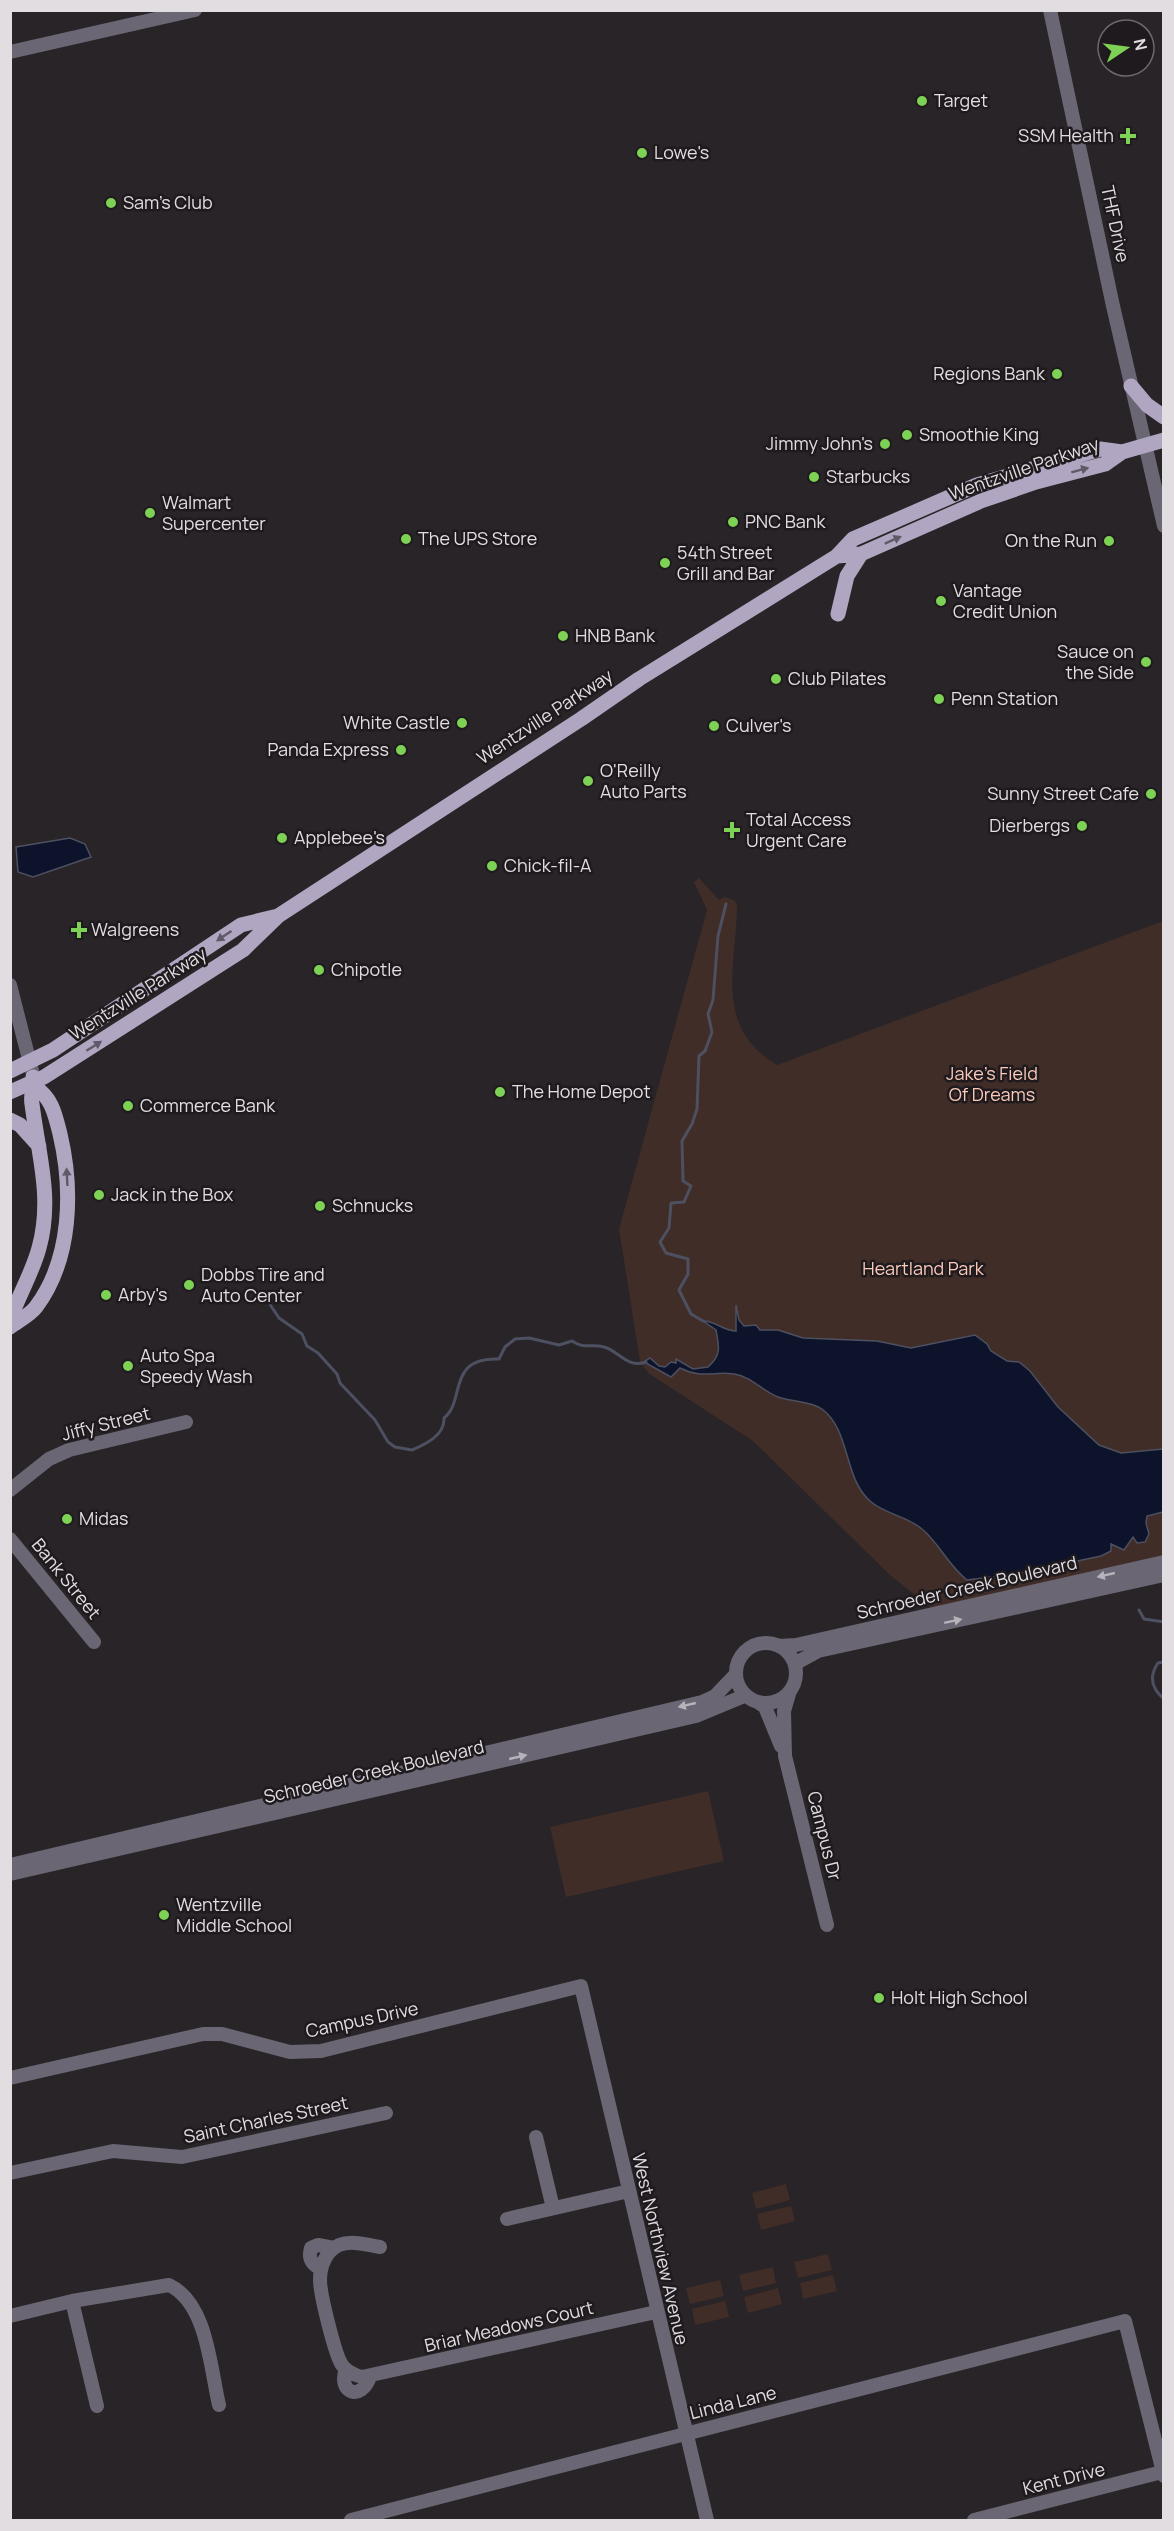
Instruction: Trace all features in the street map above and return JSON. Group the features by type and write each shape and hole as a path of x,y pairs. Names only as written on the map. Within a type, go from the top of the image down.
{"main road":[{"path":"1131,386 1147,405 1164,417"},
{"name":"Wentzville Parkway","path":"837,556 861,554 981,501 1035,482 1105,464 1122,452 1164,440"},
{"name":"Wentzville Parkway","path":"10,1092 33,1075 243,950 278,916 581,720 639,679 837,556 853,539 976,485 1100,449 1122,452"},
{"path":"838,614 847,576 861,554"},
{"name":"Wentzville Parkway","path":"33,1075 57,1048 241,925 278,916"},
{"name":"Wentzville Parkway","path":"10,1071 33,1075"},
{"path":"10,1320 17,1299 32,1269 42,1237 45,1208 41,1152 31,1102 33,1075"},
{"path":"10,1327 35,1308 49,1284 64,1236 67,1197 66,1160 50,1100 33,1075"},
{"path":"10,1120 20,1125 50,1163 55,1224 64,1236"},
{"path":"39,1300 37,1286 49,1252 49,1245 42,1237"}],"street":[{"path":"10,52 195,10"},
{"name":"THF Drive","path":"1050,10 1131,386 1164,526"},
{"path":"10,985 33,1075"},
{"name":"Jiffy Street","path":"10,1490 49,1459 69,1450 186,1422"},
{"name":"Bank Street","path":"10,1539 94,1642"},
{"name":"Schroeder Creek Boulevard","path":"779,1646 796,1645 1164,1562"},
{"name":"Schroeder Creek Boulevard","path":"796,1663 818,1651 1164,1575"},
{"path":"774,1643 790,1655 796,1663 796,1683 789,1694 774,1701 759,1703 744,1696 737,1686 735,1675 738,1662 752,1646 774,1643"},
{"name":"Schroeder Creek Boulevard","path":"10,1865 702,1702 715,1696 735,1675"},
{"name":"Campus Dr","path":"785,1755 784,1711 789,1694"},
{"name":"Schroeder Creek Boulevard","path":"10,1875 696,1716 744,1696"},
{"name":"Campus Dr","path":"759,1703 765,1707 785,1755 827,1925"},
{"name":"Campus Drive","path":"10,2078 203,2034 222,2034 290,2052 321,2051 581,1986"},
{"name":"West Northview Avenue","path":"581,1986 656,2312 707,2520"},
{"name":"Saint Charles Street","path":"10,2172 113,2151 182,2157 386,2113"},
{"path":"536,2137 553,2208"},
{"path":"507,2219 628,2191"},
{"name":"Briar Meadows Court","path":"380,2247 349,2242 334,2248 327,2254 321,2269 320,2281 337,2354 346,2369 362,2377 656,2312"},
{"path":"10,2316 72,2301 168,2285 180,2290 199,2316 219,2405"},
{"path":"72,2301 97,2406"},
{"name":"Linda Lane","path":"351,2520 1125,2321 1163,2474"},
{"name":"Kent Drive","path":"974,2520 1163,2474"}],"green space":[{"name":"Heartland Park","path":"699,878 719,900 725,897 734,900 737,904 733,972 736,1013 743,1032 757,1049 777,1065 1163,921 1163,1557 933,1609 891,1576 753,1441 648,1373 640,1361 619,1229 707,910 694,882"},
{"path":"708,1791 724,1861 566,1897 550,1827"},
{"path":"786,2184 790,2200 756,2209 752,2193"},
{"path":"791,2206 795,2221 761,2230 757,2214"},
{"path":"828,2254 832,2270 798,2278 794,2262"},
{"path":"773,2267 776,2283 743,2291 739,2275"},
{"path":"833,2275 837,2291 803,2299 800,2283"},
{"path":"720,2280 724,2296 690,2304 686,2288"},
{"path":"778,2288 782,2304 748,2313 744,2297"},
{"path":"725,2301 729,2317 695,2325 692,2309"}],"water":[{"path":"70,838 85,844 91,857 33,877 18,872 16,847"},
{"path":"736,1305 739,1320 744,1326 756,1325 760,1330 778,1330 803,1338 877,1341 911,1348 975,1335 987,1344 991,1351 1007,1361 1019,1362 1030,1371 1058,1407 1099,1445 1121,1453 1163,1449 1163,1512 1147,1516 1149,1534 1145,1542 1137,1543 1133,1537 1124,1550 1111,1544 1111,1551 1101,1556 1015,1574 967,1580 954,1568 922,1529 876,1505 861,1491 838,1429 822,1409 812,1404 778,1397 740,1375 695,1373 680,1368 671,1377 644,1362 650,1358 659,1366 665,1367 671,1362 676,1363 676,1359 693,1369 708,1367 716,1358 718,1341 716,1330 703,1321 736,1331"}],"waterway":[{"path":"703,1321 691,1314 679,1290 688,1274 688,1259 666,1253 660,1242 669,1228 671,1203 684,1202 691,1186 683,1181 682,1141 692,1124 697,1109 699,1056 705,1051 712,1032 708,1014 713,1000 718,936 726,904"},
{"path":"269,1303 279,1318 302,1334 307,1346 318,1353 337,1374 340,1383 375,1420 388,1442 395,1447 412,1450 429,1442 438,1434 444,1418 451,1411 464,1372 471,1365 482,1360 499,1359 505,1347 515,1339 529,1338 559,1345 572,1341 585,1346 604,1347 634,1363 646,1362"},
{"path":"1139,1610 1144,1619 1164,1622"},
{"path":"1164,1662 1158,1663 1153,1673 1156,1691 1164,1699"}],"place":[{"name":"Target","path":"922,101"},
{"name":"SSM Health","path":"1128,136"},
{"name":"Lowe's","path":"642,153"},
{"name":"Sam's Club","path":"111,203"},
{"name":"Regions Bank","path":"1057,374"},
{"name":"Smoothie King","path":"907,435"},
{"name":"Jimmy John's","path":"885,444"},
{"name":"Starbucks","path":"814,477"},
{"name":"Walmart Supercenter","path":"150,513"},
{"name":"PNC Bank","path":"733,522"},
{"name":"The UPS Store","path":"406,539"},
{"name":"On the Run","path":"1109,541"},
{"name":"54th Street Grill and Bar","path":"665,563"},
{"name":"Vantage Credit Union","path":"941,601"},
{"name":"HNB Bank","path":"563,636"},
{"name":"Sauce on the Side","path":"1146,662"},
{"name":"Club Pilates","path":"776,679"},
{"name":"Penn Station","path":"939,699"},
{"name":"White Castle","path":"462,723"},
{"name":"Culver's","path":"714,726"},
{"name":"Panda Express","path":"401,750"},
{"name":"O'Reilly Auto Parts","path":"588,781"},
{"name":"Sunny Street Cafe","path":"1151,794"},
{"name":"Dierbergs","path":"1082,826"},
{"name":"Total Access Urgent Care","path":"732,830"},
{"name":"Applebee's","path":"282,838"},
{"name":"Chick-fil-A","path":"492,866"},
{"name":"Walgreens","path":"79,930"},
{"name":"Chipotle","path":"319,970"},
{"name":"The Home Depot","path":"500,1092"},
{"name":"Commerce Bank","path":"128,1106"},
{"name":"Jack in the Box","path":"99,1195"},
{"name":"Schnucks","path":"320,1206"},
{"name":"Dobbs Tire and Auto Center","path":"189,1285"},
{"name":"Arby's","path":"106,1295"},
{"name":"Auto Spa Speedy Wash","path":"128,1366"},
{"name":"Midas","path":"67,1519"},
{"name":"Wentzville Middle School","path":"164,1915"},
{"name":"Holt High School","path":"879,1998"}],"park label":[{"name":"Jake's Field Of Dreams","path":"992,1084"}]}
